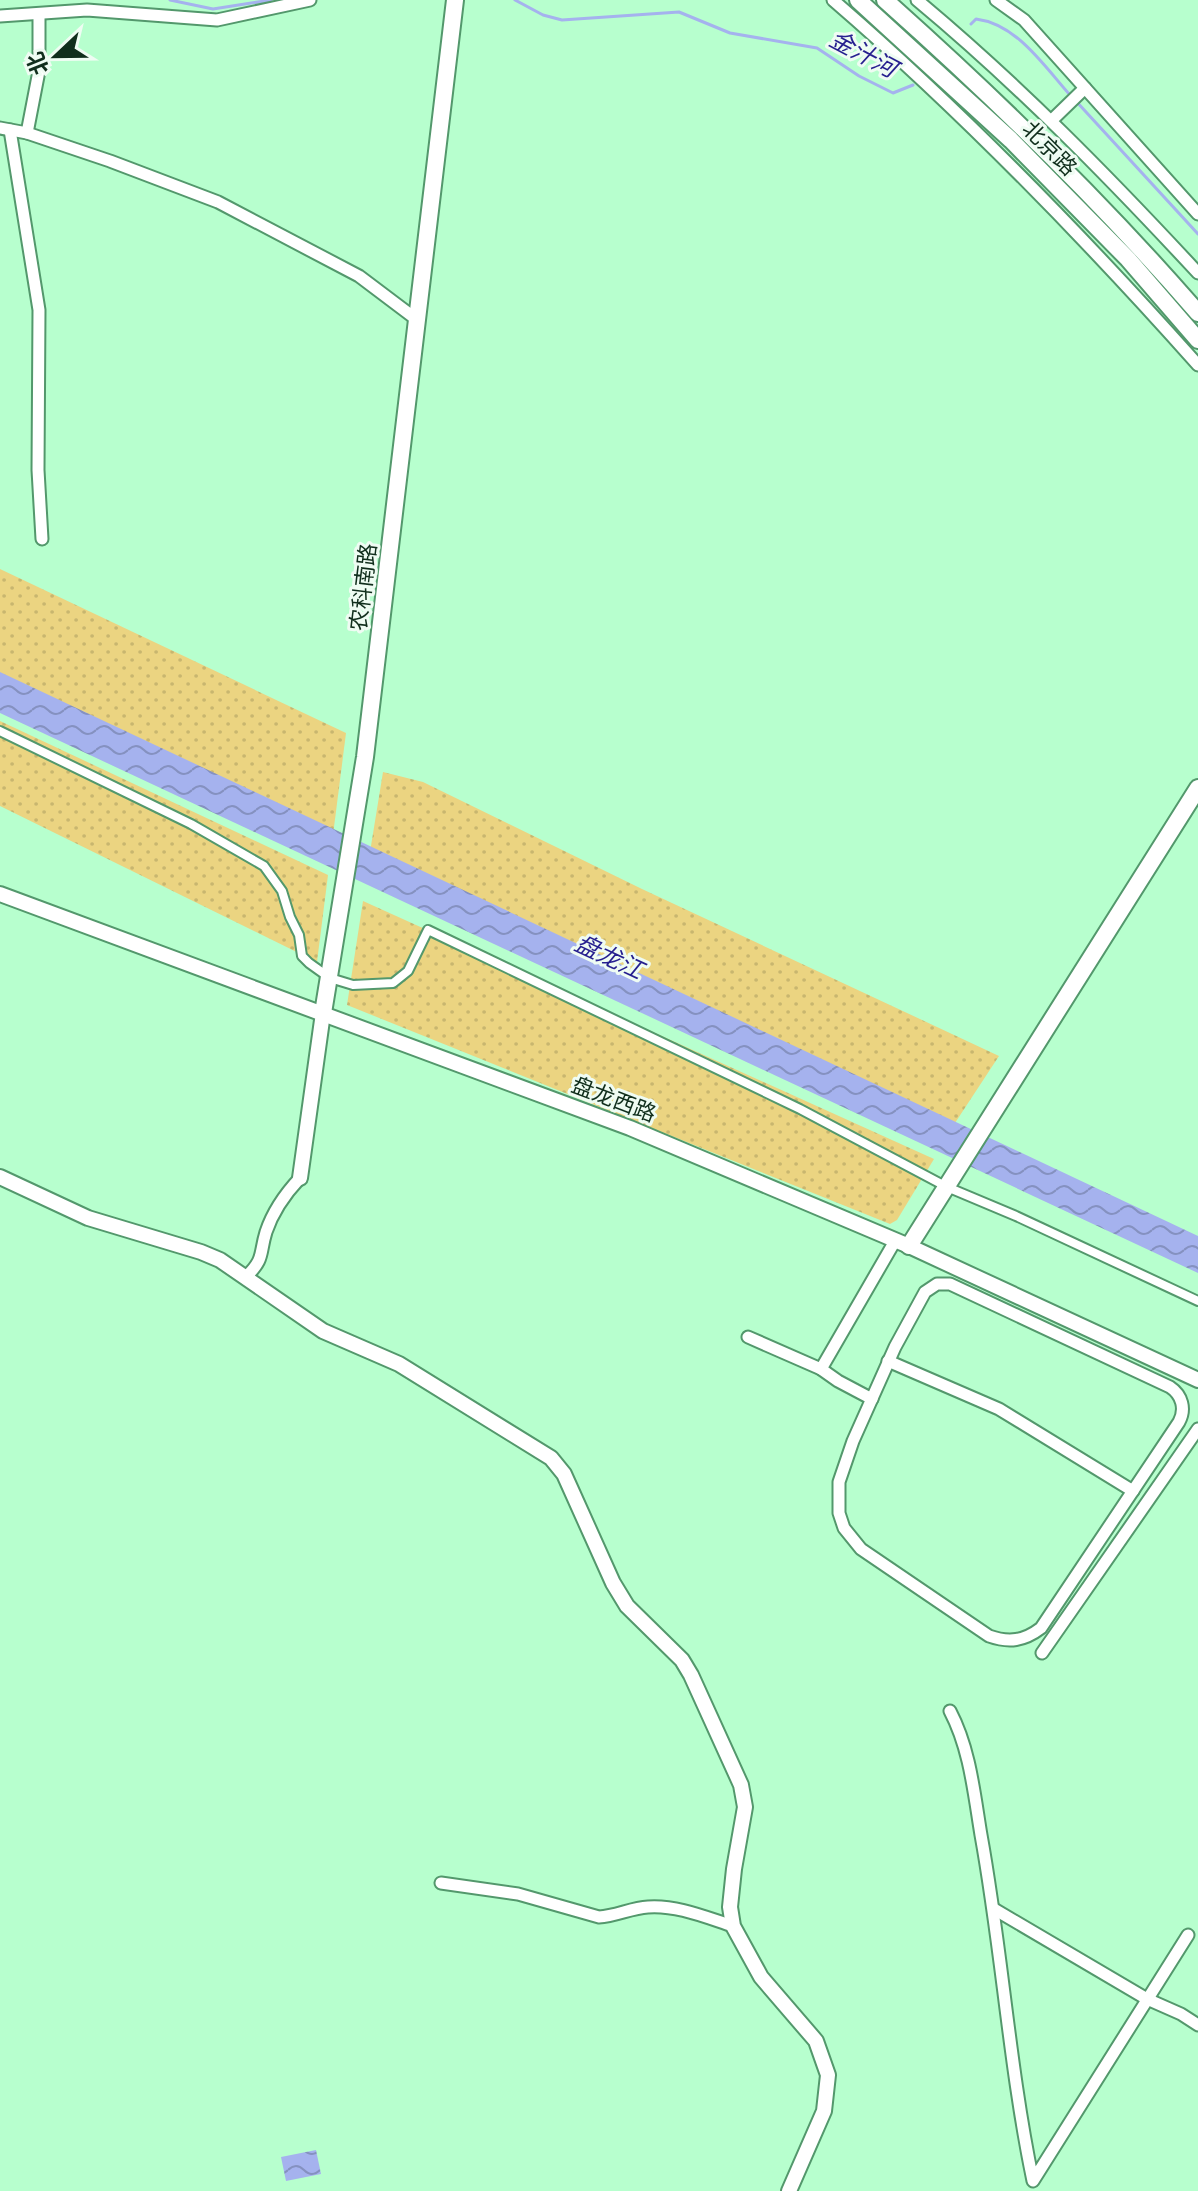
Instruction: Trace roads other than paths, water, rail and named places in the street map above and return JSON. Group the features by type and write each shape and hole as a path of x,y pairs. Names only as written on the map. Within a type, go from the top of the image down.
{"main road":[{"name":"农科南路","path":"323,1013 357,815 455,0"},
{"name":"北京路","path":"858,0 1011,140 1128,259 1198,340"},
{"name":"北京路","path":"885,0 1024,128 1142,248 1198,313"},
{"path":"902,1244 962,1166 1198,788"}],"street":[{"path":"0,16 99,10 217,20 310,0"},
{"path":"833,0 1001,153 1198,365"},
{"path":"917,0 985,56 1052,120 1198,273"},
{"path":"996,0 1024,20 1081,91 1198,214"},
{"path":"27,133 39,71 39,14"},
{"path":"1052,120 1081,91"},
{"path":"42,539 38,470 39,310 5,129 27,133 218,202 359,276 416,319"},
{"path":"0,731 191,824 264,866 282,891 299,935 302,956 330,978 353,985 393,983 408,971 428,930 800,1109 947,1187 1198,1301"},
{"name":"盘龙西路","path":"0,894 630,1128 902,1244 1198,1380"},
{"name":"农科南路","path":"300,1178 323,1013"},
{"path":"0,1177 88,1218 201,1252 246,1277 323,1331 399,1364 480,1412 551,1458 564,1474 613,1583 627,1606 682,1660 741,1785 745,1807 730,1907 733,1926 761,1977 816,2041 828,2075 824,2111 789,2191"},
{"path":"246,1277 262,1258 266,1233 284,1195 300,1178"},
{"path":"821,1369 902,1244"},
{"path":"943,1283 1170,1387 1179,1396 1182,1417 1041,1628 1023,1639 1002,1641 989,1636 884,1567 861,1549 844,1528 837,1499 839,1482 872,1399 888,1361 925,1292 943,1283"},
{"path":"748,1337 821,1369 872,1399"},
{"path":"888,1361 999,1409 1133,1491"},
{"path":"1042,1653 1198,1429"},
{"path":"950,1711 965,1747 994,1909 1030,2186"},
{"path":"441,1883 518,1894 599,1917 644,1907 669,1906 733,1926"},
{"path":"994,1909 1147,1999 1198,2025"},
{"path":"1030,2186 1188,1935"}],"water":[{"path":"0,672 1198,1236 1198,1273 0,713"},
{"path":"316,2150 321,2174 286,2181 281,2157"}],"waterway":[{"name":"金汁河","path":"170,0 213,9 271,0"},
{"name":"金汁河","path":"515,0 543,15 562,20 679,12 730,33 817,48 859,76 893,93 913,85"},
{"name":"金汁河","path":"971,24 976,19 991,23 1017,38 1070,95"},
{"name":"金汁河","path":"1075,100 1198,234"}],"water label":[{"name":"盘龙江","path":"609,957"}]}
